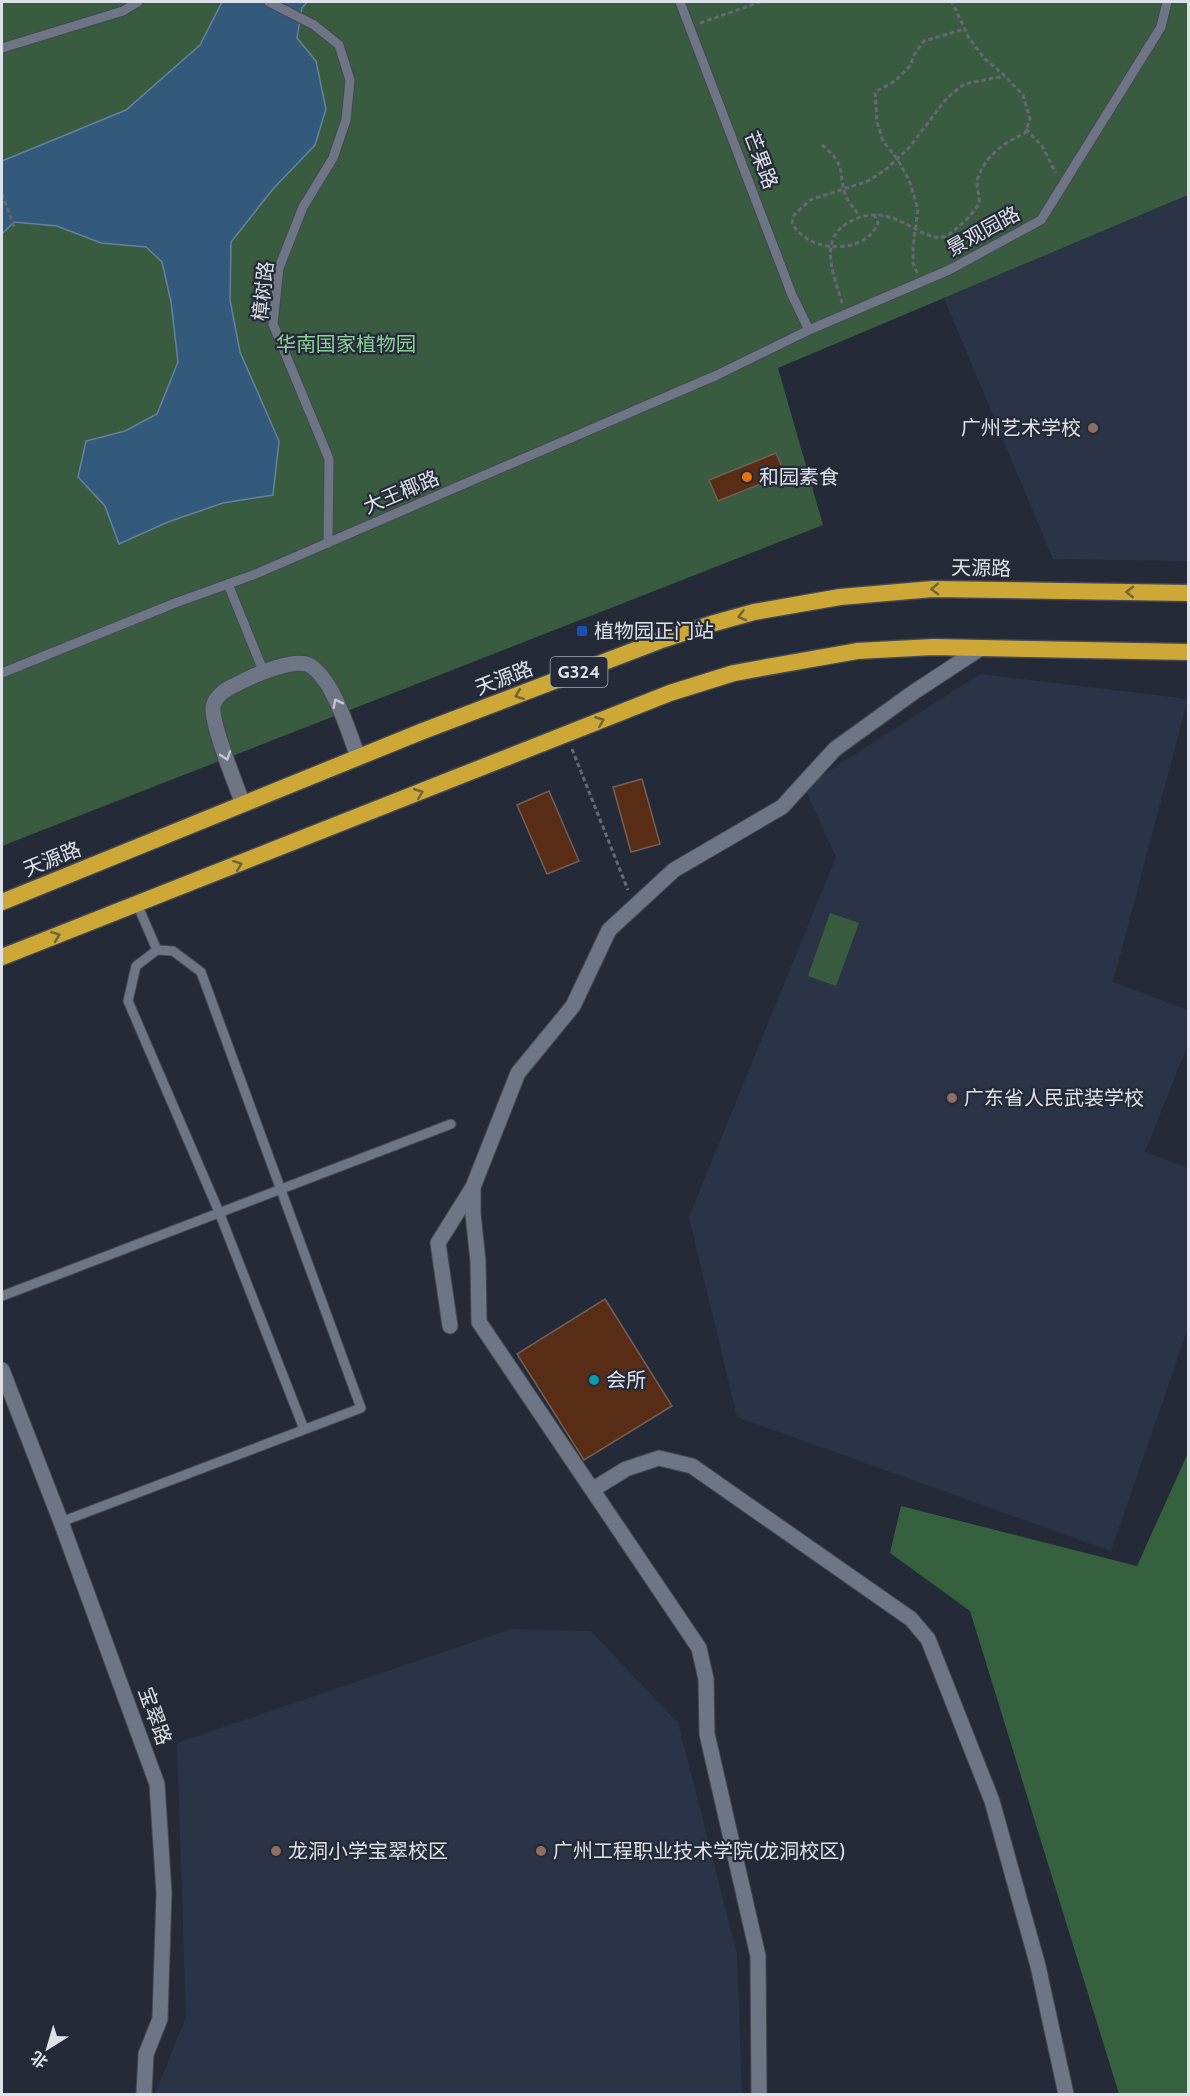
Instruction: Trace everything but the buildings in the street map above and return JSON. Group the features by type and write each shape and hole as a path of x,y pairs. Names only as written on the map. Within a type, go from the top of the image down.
{"highway":[{"name":"天源路","path":"2,902 358,757 711,624 782,607 840,597 933,589 1188,593"},
{"name":"G324","path":"2,957 670,693 744,671 857,651 933,647 1188,652"}],"street":[{"path":"450,1326 438,1244 473,1187 518,1072 573,1006 609,930 674,870 782,807 835,748 981,648"},
{"path":"243,804 220,739 213,708 222,692 264,672 296,663 308,665 320,675 339,704 358,757"},
{"path":"473,1187 479,1322 699,1648 706,1679 707,1734 758,1956 759,2094"},
{"name":"宝翠路","path":"2,1375 61,1522 157,1784 164,1893 160,2019 146,2054 144,2094"},
{"path":"595,1488 626,1469 659,1458 692,1466 911,1619 928,1639 992,1801 1038,1966 1066,2094"}],"lane":[{"path":"2,48 123,11 138,2"},
{"name":"樟树路","path":"268,2 314,25 339,45 350,80 346,120 333,158 303,207 279,268 273,324 329,459 328,543"},
{"name":"芒果路","path":"680,2 792,295 809,330"},
{"name":"景观园路","path":"809,330 950,270 1041,220 1161,27 1167,2"},
{"name":"大王椰路","path":"2,673 176,603 253,575 717,375 809,330"},
{"path":"228,584 264,672"},
{"path":"137,904 158,950"},
{"path":"61,1522 304,1430 361,1408 279,1190 201,972 173,951 158,950 136,966 128,1001 219,1212 304,1430"},
{"path":"2,1296 451,1124"}],"path":[{"path":"690,26 760,2"},
{"path":"846,315 829,255 830,246 839,228 859,217 874,214 895,218 935,237 947,235 972,215 979,202 976,189 983,168 1000,146 1025,133 1030,119 1023,95 985,59 965,29 952,2"},
{"path":"921,282 913,263 918,209 909,180 897,158 883,141 878,122 875,92 895,81 910,66 914,55 924,41 965,29"},
{"path":"874,214 878,223 874,232 850,246 830,246 807,241 797,233 792,223 794,215 810,200 868,181 885,170 908,149 947,98 964,84 1005,76"},
{"path":"1026,129 1048,155 1060,189"},
{"path":"822,145 833,154 840,165 846,196 859,217"},
{"path":"2,194 15,230"},
{"path":"566,734 635,906"}],"shaded area":[{"name":"广州艺术学校","path":"1188,195 1188,561 1053,559 944,298"},
{"name":"广东省人民武装学校","path":"980,674 1188,699 1113,982 1188,1010 1188,1044 1145,1152 1188,1168 1188,1328 1111,1551 737,1417 689,1217 836,857 804,787"},
{"name":"广州工程职业技术学院(龙洞校区)","path":"511,1629 591,1631 678,1723 737,1953 742,2094 155,2094 186,2017 177,1743"}],"green space":[{"name":"华南国家植物园","path":"2,2 1188,2 1188,195 778,368 823,525 2,846"},
{"path":"830,913 859,923 836,986 808,976"},
{"path":"1188,1453 1188,2094 1119,2094 970,1611 890,1553 901,1506 1137,1566"}],"water":[{"path":"222,2 307,2 302,8 297,38 316,61 326,109 315,145 273,189 231,242 230,300 240,352 279,441 273,495 223,503 168,522 119,544 105,506 78,477 86,441 125,431 157,414 178,362 171,302 162,262 146,247 101,243 57,226 14,222 2,234 2,161 126,110 200,45"}],"place":[{"name":"广州艺术学校","path":"1093,428"},
{"name":"和园素食","path":"747,477"},
{"name":"植物园正门站","path":"582,631"},
{"name":"广东省人民武装学校","path":"952,1098"},
{"name":"会所","path":"594,1380"},
{"name":"龙洞小学宝翠校区","path":"276,1851"},
{"name":"广州工程职业技术学院(龙洞校区)","path":"541,1851"}]}
